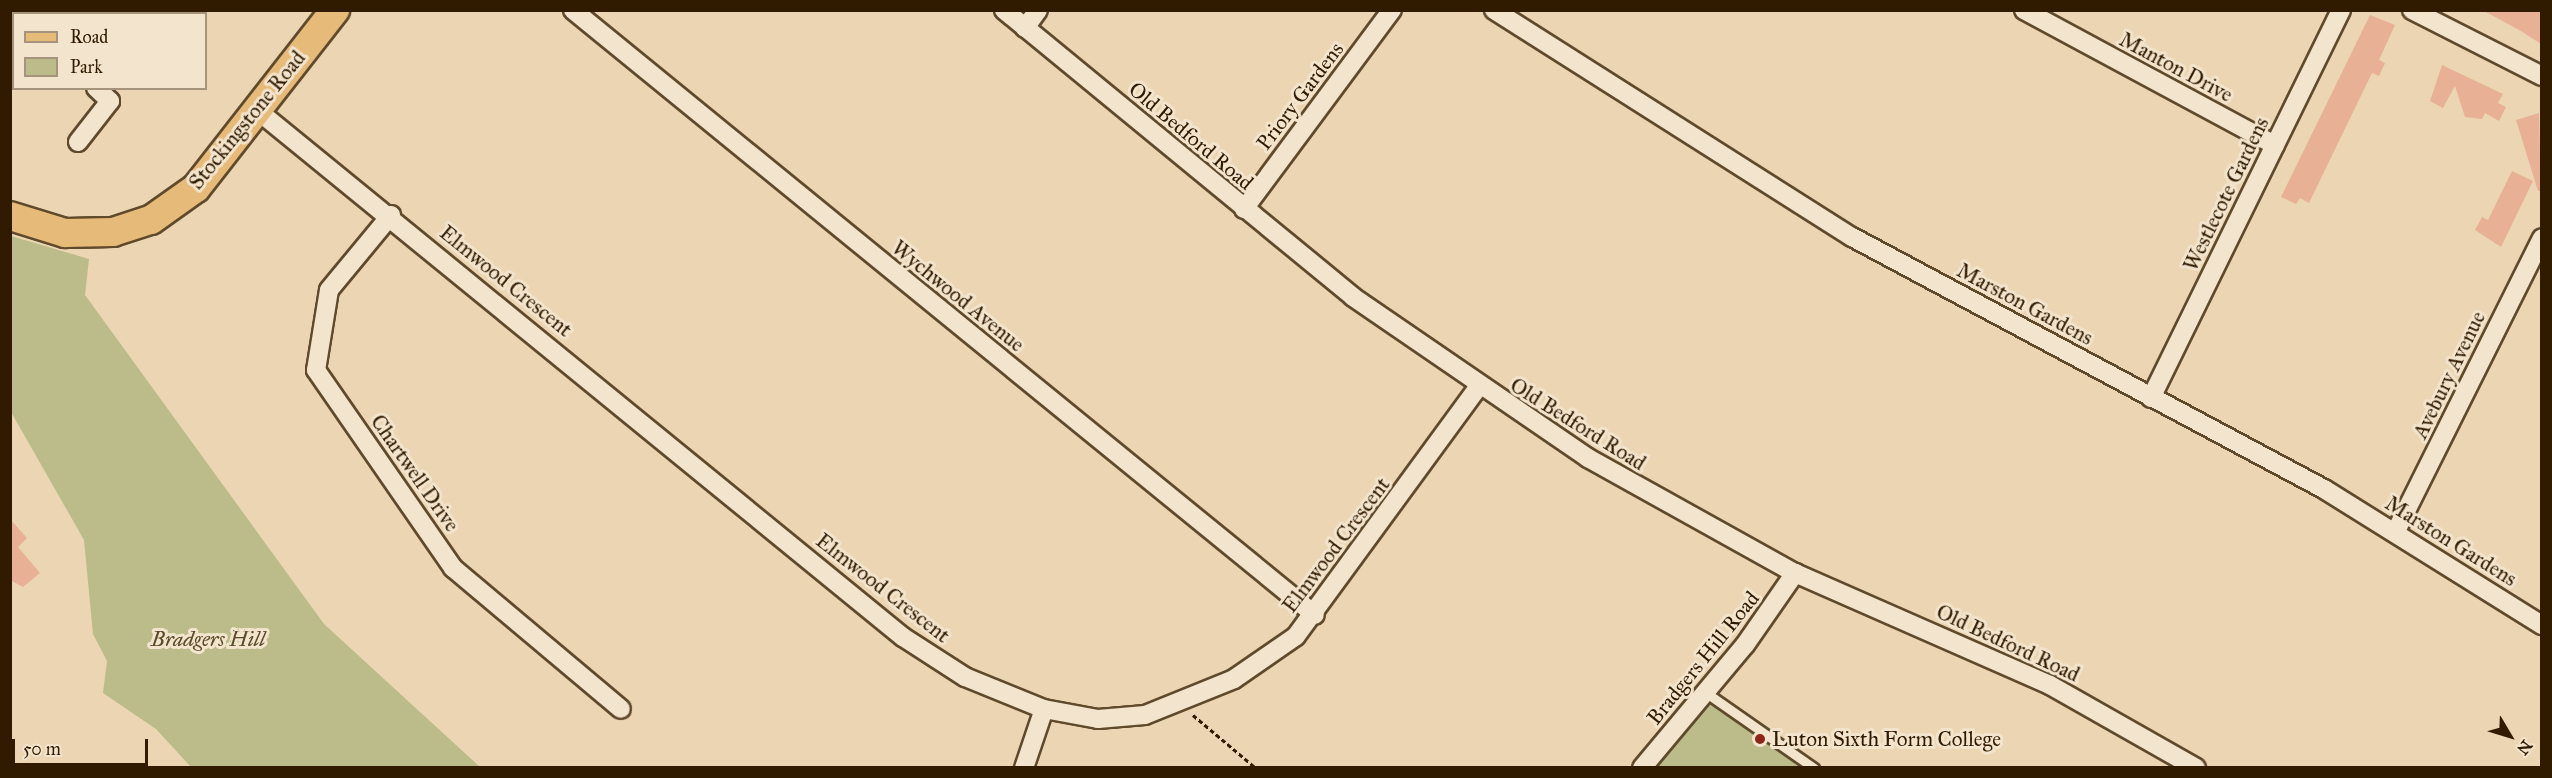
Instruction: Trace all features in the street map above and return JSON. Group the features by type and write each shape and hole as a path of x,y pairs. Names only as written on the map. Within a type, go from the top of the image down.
{"main road":[{"name":"Stockingstone Road","path":"10,216 65,233 113,232 151,220 196,188 335,10"}],"street":[{"name":"Wychwood Avenue","path":"573,10 1315,615"},
{"name":"Old Bedford Road","path":"1004,10 1244,209 1478,387 1656,499 1795,573 2050,685 2196,768"},
{"path":"1025,28 1038,10"},
{"name":"Priory Gardens","path":"1244,209 1392,10"},
{"name":"Marston Gardens","path":"1494,10 1852,237 2396,531 2541,625"},
{"name":"Manton Drive","path":"2024,10 2275,145"},
{"name":"Westlecote Gardens","path":"2151,398 2341,10"},
{"path":"2412,10 2541,76"},
{"path":"78,142 110,101 98,90"},
{"name":"Elmwood Crescent","path":"257,110 391,215 903,637 965,677 1044,709 1098,719 1145,715 1234,679 1315,615 1478,387"},
{"name":"Chartwell Drive","path":"391,215 329,290 316,370 453,568 621,709"},
{"name":"Avebury Avenue","path":"2396,531 2541,238"},
{"name":"Bradgers Hill Road","path":"1642,768 1705,692 1795,573"},
{"path":"1024,768 1044,709"}],"lane":[{"path":"1705,692 1814,768"}],"path":[{"path":"1178,703 1256,768"}],"green space":[{"name":"Bradgers Hill","path":"11,236 89,259 85,295 324,624 480,767 191,767 156,729 103,693 107,661 93,634 84,540 11,412"},
{"path":"1709,702 1802,767 1653,768"}],"building":[{"path":"2482,10 2541,10 2541,44 2521,31"},
{"path":"2370,15 2395,25 2379,60 2385,63 2379,76 2372,73 2309,203 2300,198 2296,204 2281,197"},
{"path":"2442,65 2503,94 2498,103 2506,107 2499,121 2485,113 2482,119 2465,117 2455,86 2443,108 2430,101"},
{"path":"2539,113 2541,191 2538,191 2516,120"},
{"path":"2512,171 2533,181 2501,247 2475,230 2482,217 2488,220"},
{"path":"10,519 27,538 18,547 40,573 23,587 10,580"}],"place":[{"name":"Luton Sixth Form College","path":"1760,739"}]}
